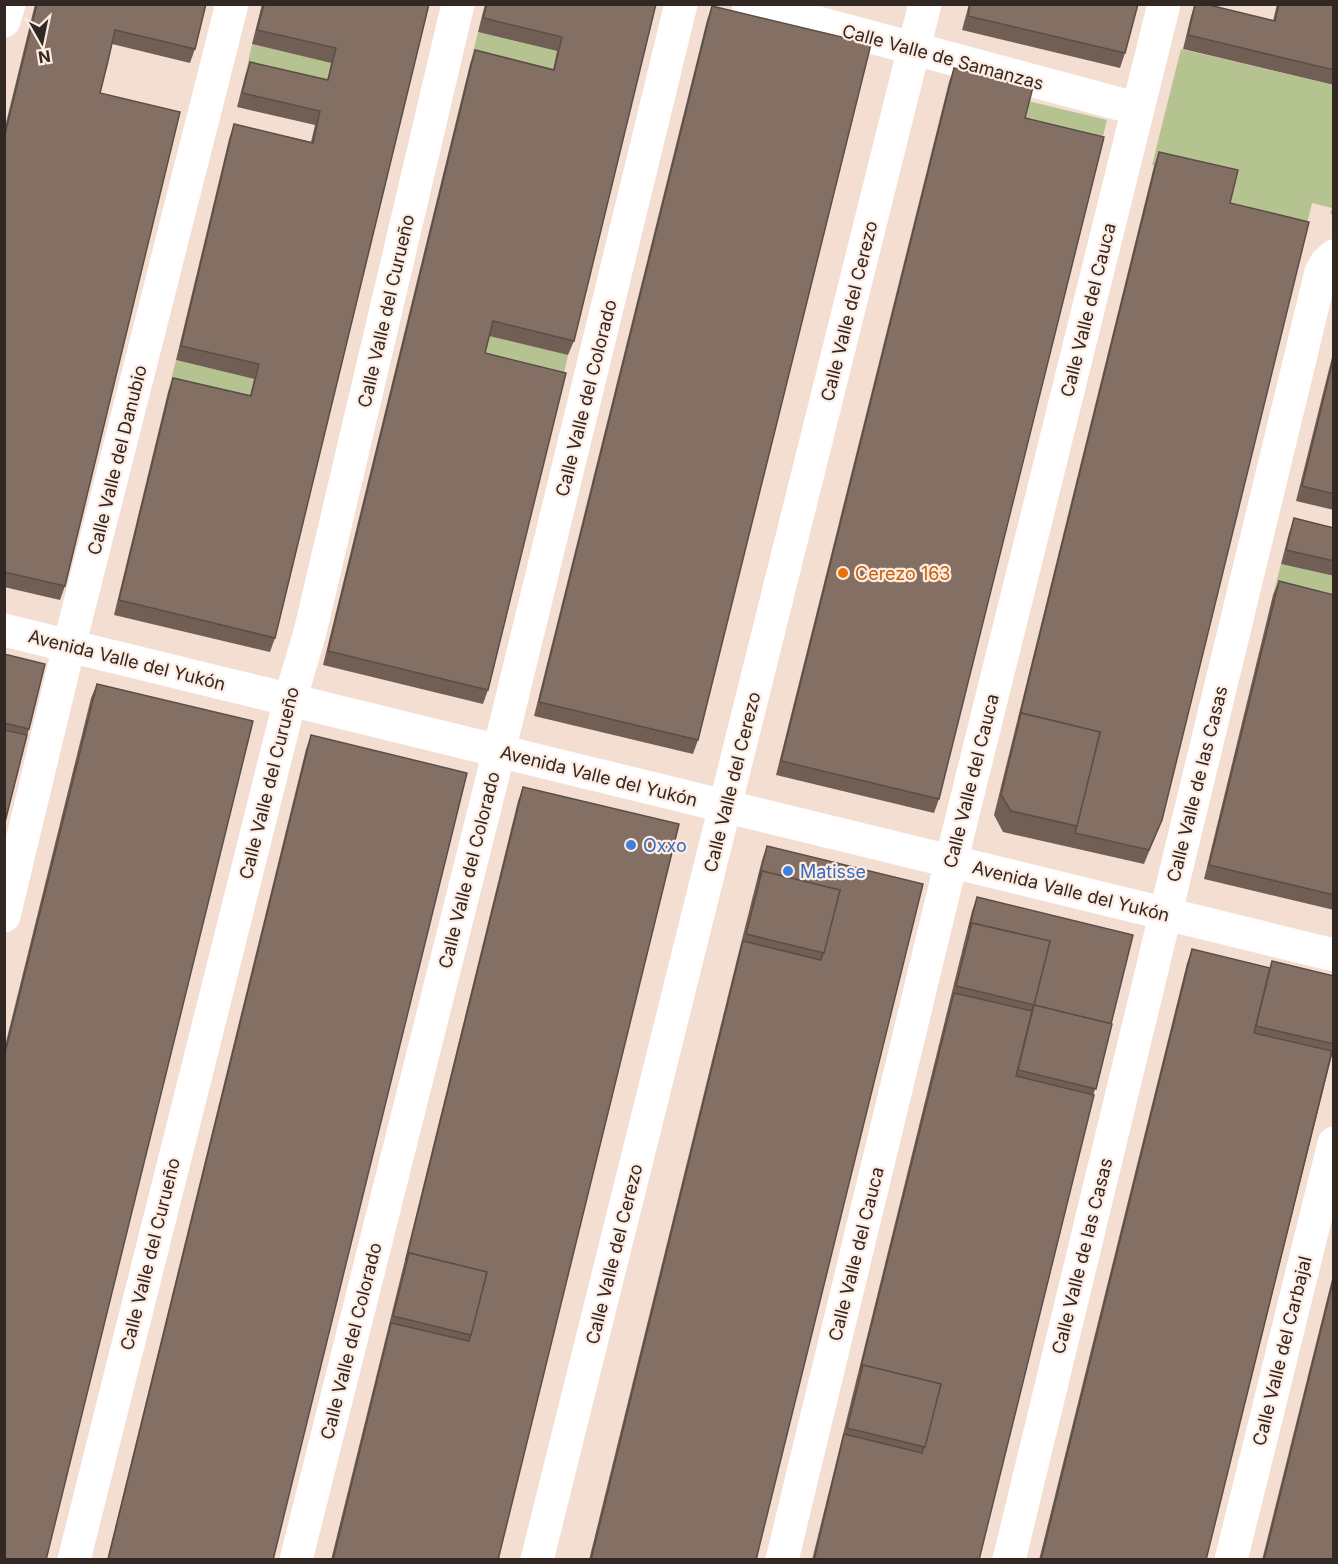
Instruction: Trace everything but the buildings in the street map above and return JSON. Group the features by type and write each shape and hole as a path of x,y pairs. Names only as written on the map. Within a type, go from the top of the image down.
{"street":[{"path":"4,21 9,4"},
{"name":"Calle Valle del Danubio","path":"4,916 69,646 232,4"},
{"name":"Calle Valle del Curueño","path":"74,1560 290,700 310,632 458,4"},
{"name":"Calle Valle del Colorado","path":"296,1560 499,751 681,4"},
{"name":"Calle Valle de Samanzas","path":"748,4 1138,108"},
{"name":"Calle Valle del Cerezo","path":"537,1560 925,4"},
{"name":"Calle Valle del Cauca","path":"782,1560 951,862 1164,4"},
{"name":"Calle Valle de las Casas","path":"1009,1560 1322,272 1326,263 1334,256"},
{"name":"Avenida Valle del Yukón","path":"4,630 1334,955"},
{"name":"Calle Valle del Carbajal","path":"1231,1560 1334,1143"}],"green space":[{"path":"478,32 557,51 549,84 470,64"},
{"path":"252,44 331,63 323,94 245,76"},
{"path":"1181,49 1333,85 1333,215 1330,214 1332,208 1312,203 1304,236 1225,217 1232,184 1152,165"},
{"path":"1028,101 1107,120 1099,152 1020,132"},
{"path":"487,335 568,355 561,387 480,367"},
{"path":"176,360 254,379 246,410 168,392"},
{"path":"1281,564 1333,576 1333,610 1273,595"}],"place":[{"name":"Cerezo 163","path":"843,573"},
{"name":"Oxxo","path":"631,845"},
{"name":"Matisse","path":"788,871"}]}
